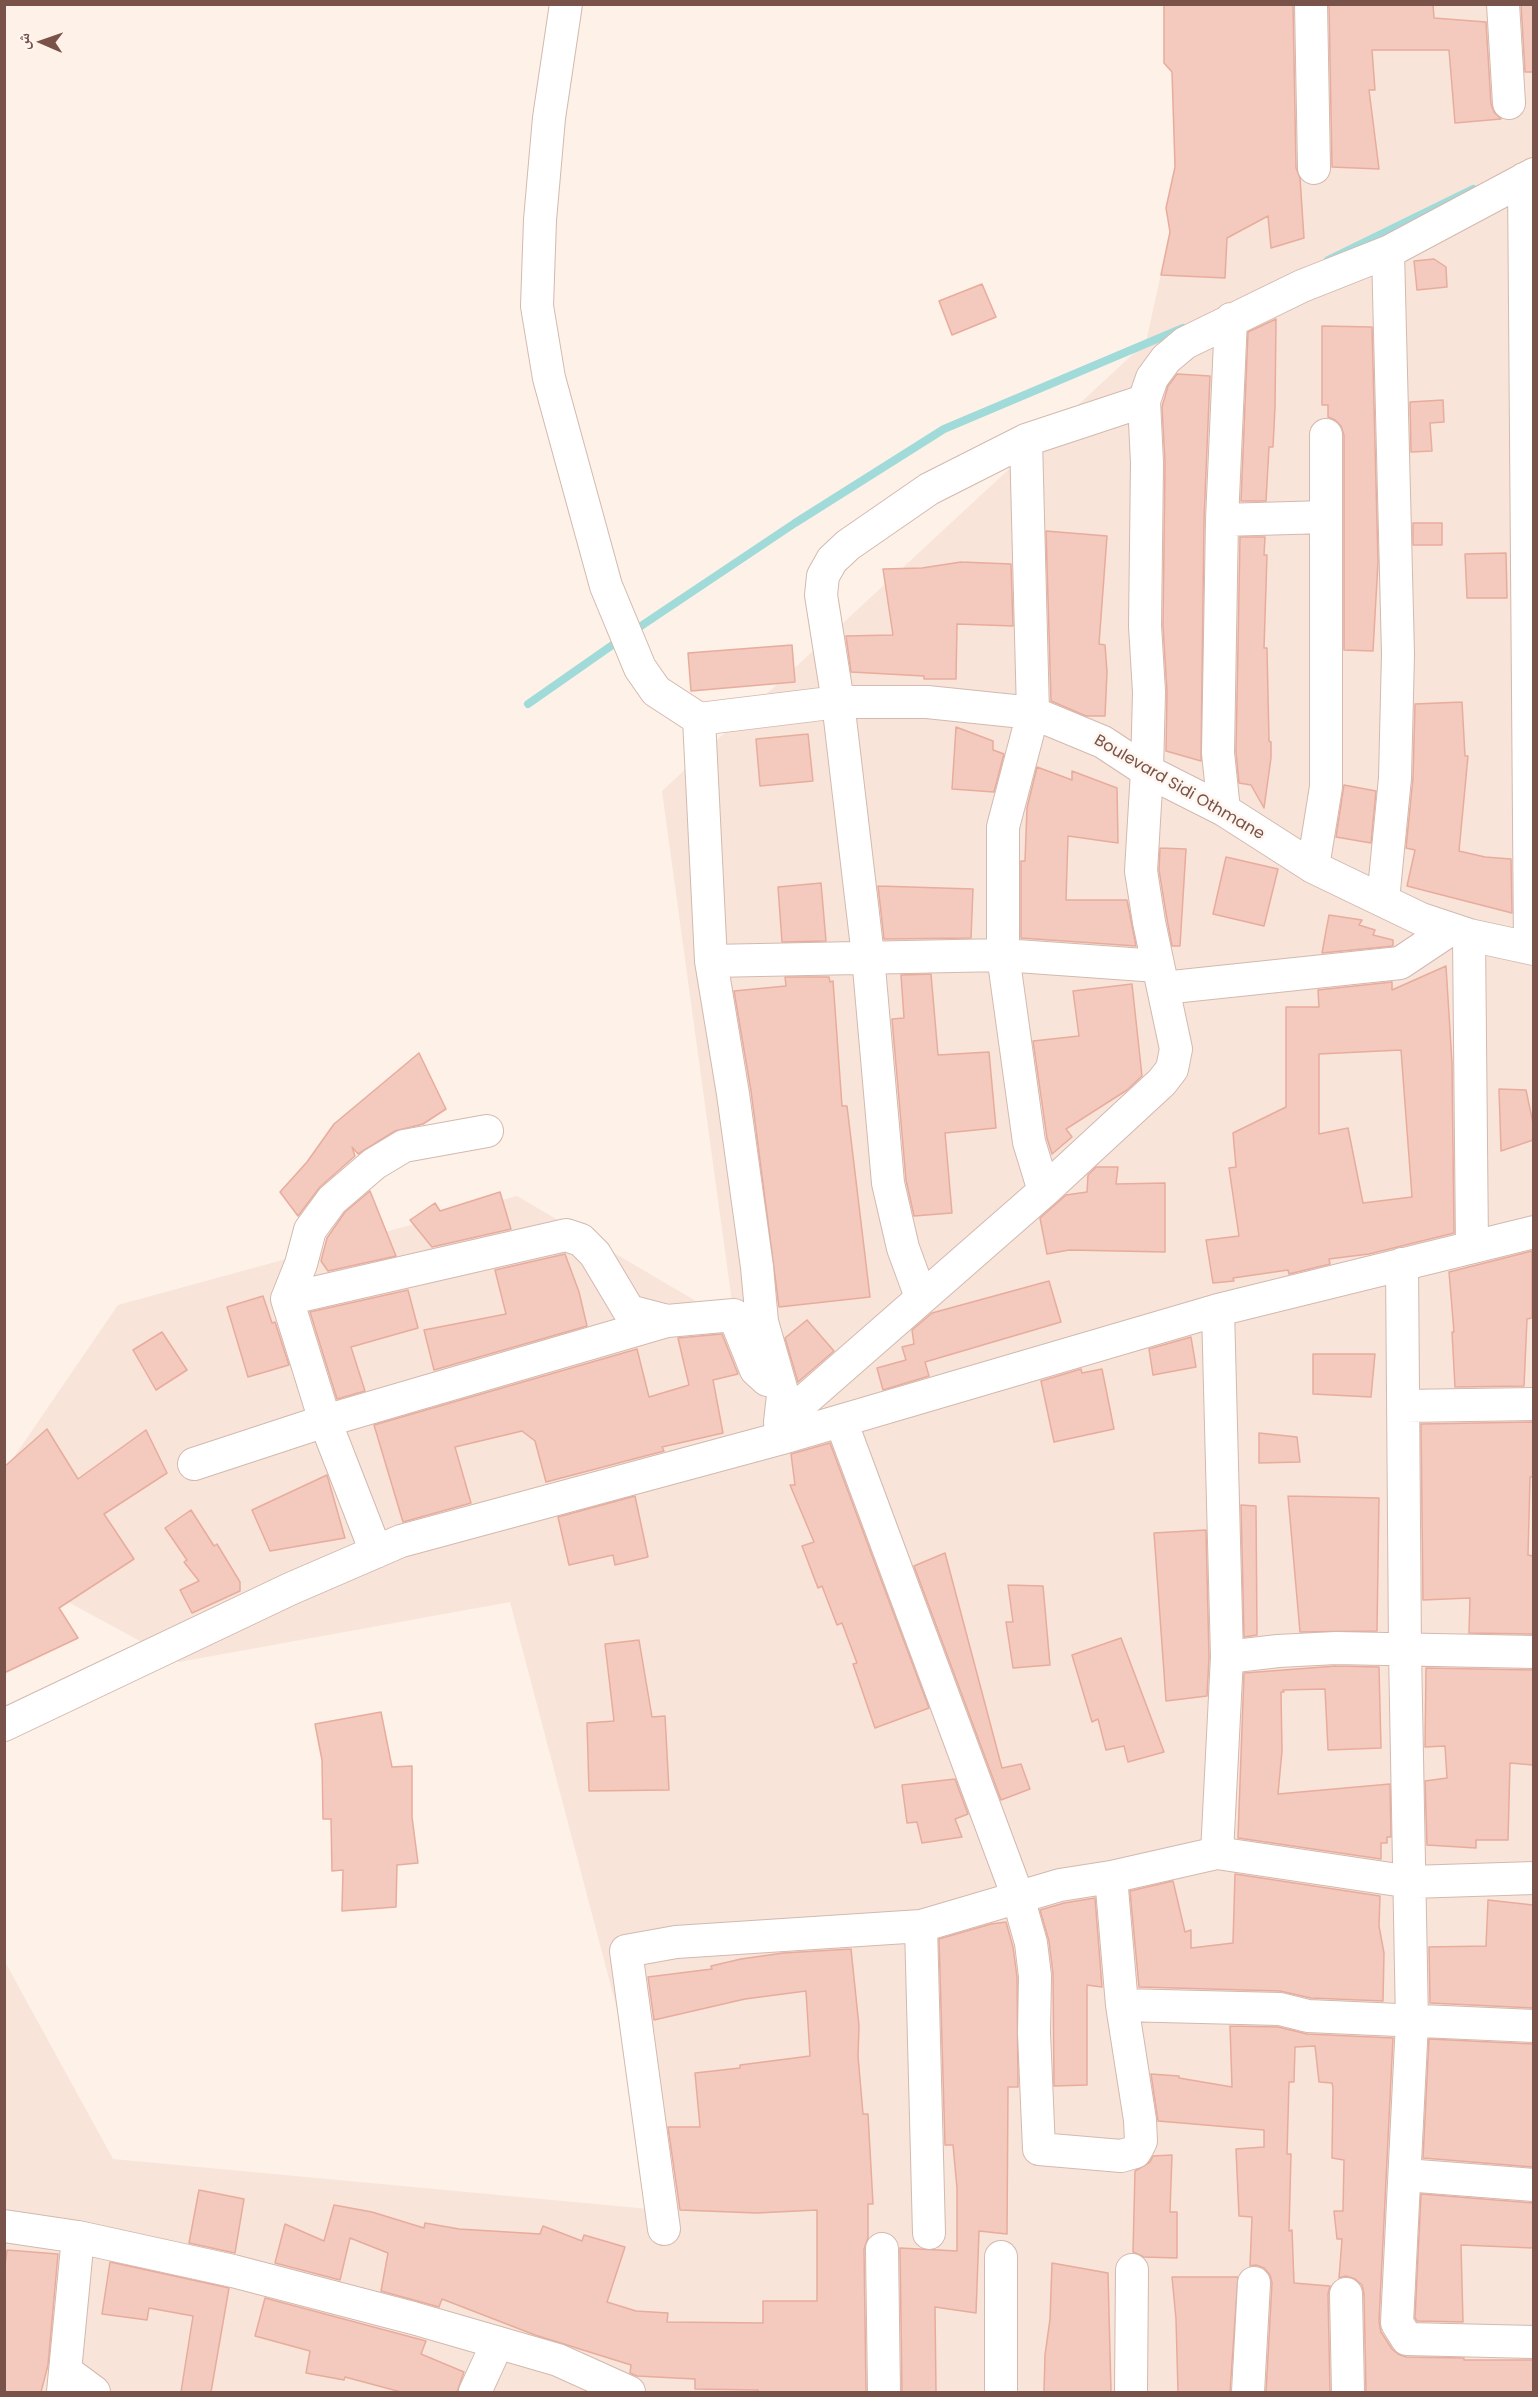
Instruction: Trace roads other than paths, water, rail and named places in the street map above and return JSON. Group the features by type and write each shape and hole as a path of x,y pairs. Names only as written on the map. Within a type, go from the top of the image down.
{"street":[{"path":"566,4 549,118 540,220 537,306 549,378 600,566 618,616 640,668 656,691 699,719 711,961 733,1094 757,1268 762,1322 782,1418"},
{"path":"1311,4 1314,168"},
{"path":"1503,4 1509,103"},
{"path":"782,1418 1044,1191 1162,1082 1172,1069 1176,1049 1141,871 1149,692 1145,626 1147,464 1144,401 1152,378 1166,359 1185,342 1302,286 1388,252 1529,176 1532,949"},
{"path":"1383,900 1395,778 1398,654 1388,252"},
{"path":"1224,810 1218,753 1222,520 1231,319"},
{"path":"921,1297 903,1248 888,1183 868,956 838,702 821,595 823,576 832,560 848,545 929,489 1026,440 1144,401"},
{"path":"1313,867 1326,787 1326,435"},
{"path":"1026,440 1033,713 1003,827 1003,955 1029,1142 1044,1191"},
{"path":"1222,520 1326,517"},
{"name":"Boulevard Sidi Othmane","path":"699,719 838,702 927,702 1033,713 1103,742 1147,771 1224,810 1313,867 1420,919 1460,932 1532,949"},
{"path":"711,961 1003,955 1161,977 1400,963 1460,932 1472,1247"},
{"path":"376,1551 325,1421 287,1299 301,1264 310,1230 332,1200 374,1164 404,1146 487,1131"},
{"path":"4,1725 290,1589 401,1541 782,1418 841,1421 1218,1310 1533,1232"},
{"path":"287,1299 566,1235 581,1240 595,1254 629,1311 667,1321"},
{"path":"1402,1264 1405,1651 1412,2022 1397,2323 1407,2339 1533,2342"},
{"path":"1217,1853 1227,1658 1218,1310"},
{"path":"195,1464 325,1421 667,1321 734,1315 756,1370 782,1418"},
{"path":"1403,1406 1533,1404"},
{"path":"841,1421 1017,1897 1031,1943 1035,1976 1034,2033 1039,2149 1121,2156 1135,2152 1141,2141 1140,2120 1122,2005 1111,1877"},
{"path":"1227,1658 1278,1651 1336,1648 1533,1652"},
{"path":"664,2229 626,1951 676,1942 921,1926 1060,1885 1111,1877 1217,1853 1411,1882 1533,1878"},
{"path":"921,1926 929,2233"},
{"path":"1122,2005 1280,2009 1308,2016 1533,2026"},
{"path":"1405,2175 1533,2185"},
{"path":"4,2226 78,2236 244,2274 413,2318 558,2360 629,2392"},
{"path":"78,2236 65,2382 94,2392"},
{"path":"882,2250 884,2392"},
{"path":"1001,2257 1001,2392"},
{"path":"1131,2392 1132,2270"},
{"path":"1248,2392 1254,2283"},
{"path":"1346,2294 1348,2392"},
{"path":"476,2392 497,2344"}],"waterway":[{"path":"1328,260 1473,189"},
{"path":"632,632 795,523 944,429 1183,328"},
{"path":"528,704 621,639"}]}
